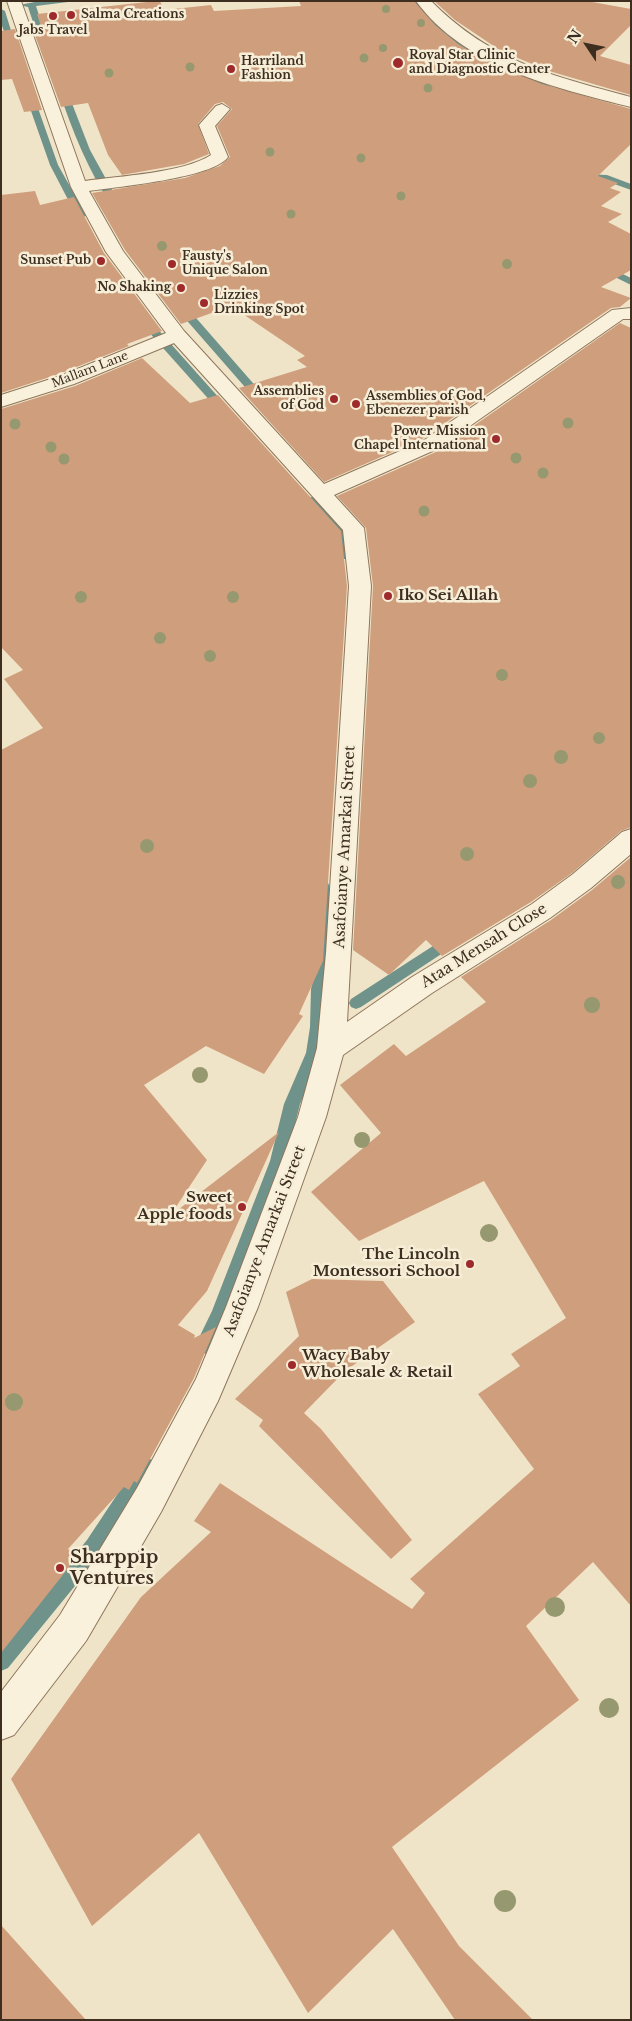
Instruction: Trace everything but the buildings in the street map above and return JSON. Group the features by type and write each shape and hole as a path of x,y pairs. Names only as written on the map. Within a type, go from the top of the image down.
{"street":[{"name":"Asafoianye Amarkai Street","path":"1,1722 73,1628 149,1500 207,1390 242,1307 312,1117 332,1048 340,943 360,586 353,528 177,335 115,252 79,187 14,1"},
{"path":"423,1 463,38 502,61 551,79 631,102"},
{"path":"79,187 196,168 217,161 220,157 207,125 222,109"},
{"path":"320,493 430,445 618,314 631,312"},
{"name":"Mallam Lane","path":"1,402 67,380 177,335"},
{"name":"Ataa Mensah Close","path":"332,1048 422,985 541,911 582,882 631,838"}],"waterway":[{"path":"31,4 72,1"},
{"path":"417,1 434,24 469,52 550,88"},
{"path":"23,5 31,4"},
{"path":"31,4 45,46"},
{"path":"1,11 14,48"},
{"path":"62,88 85,150 117,208"},
{"path":"28,91 54,165 81,215"},
{"path":"584,177 607,178 631,187"},
{"path":"602,267 631,282"},
{"path":"179,305 262,400"},
{"path":"142,318 225,411"},
{"path":"312,501 341,530 342,556"},
{"path":"204,1346 219,1314 278,1161 292,1104 314,1053 318,1027 318,989 328,948 330,915 322,885"},
{"path":"356,1003 453,939"},
{"path":"1,1661 94,1547 146,1466"}],"place":[{"name":"Salma Creations","path":"71,15"},
{"name":"Jabs Travel","path":"53,16"},
{"name":"Royal Star Clinic and Diagnostic Center","path":"398,63"},
{"name":"Harriland Fashion","path":"231,69"},
{"name":"Sunset Pub","path":"101,261"},
{"name":"Fausty's Unique Salon","path":"172,264"},
{"name":"No Shaking","path":"181,288"},
{"name":"Lizzies Drinking Spot","path":"204,303"},
{"name":"Assemblies of God","path":"334,399"},
{"name":"Assemblies of God, Ebenezer parish","path":"356,404"},
{"name":"Power Mission Chapel International","path":"496,439"},
{"name":"Iko Sei Allah","path":"388,596"},
{"name":"Sweet Apple foods","path":"242,1207"},
{"name":"The Lincoln Montessori School","path":"470,1264"},
{"name":"Wacy Baby Wholesale & Retail","path":"292,1365"},
{"name":"Sharppip Ventures","path":"60,1568"}]}
